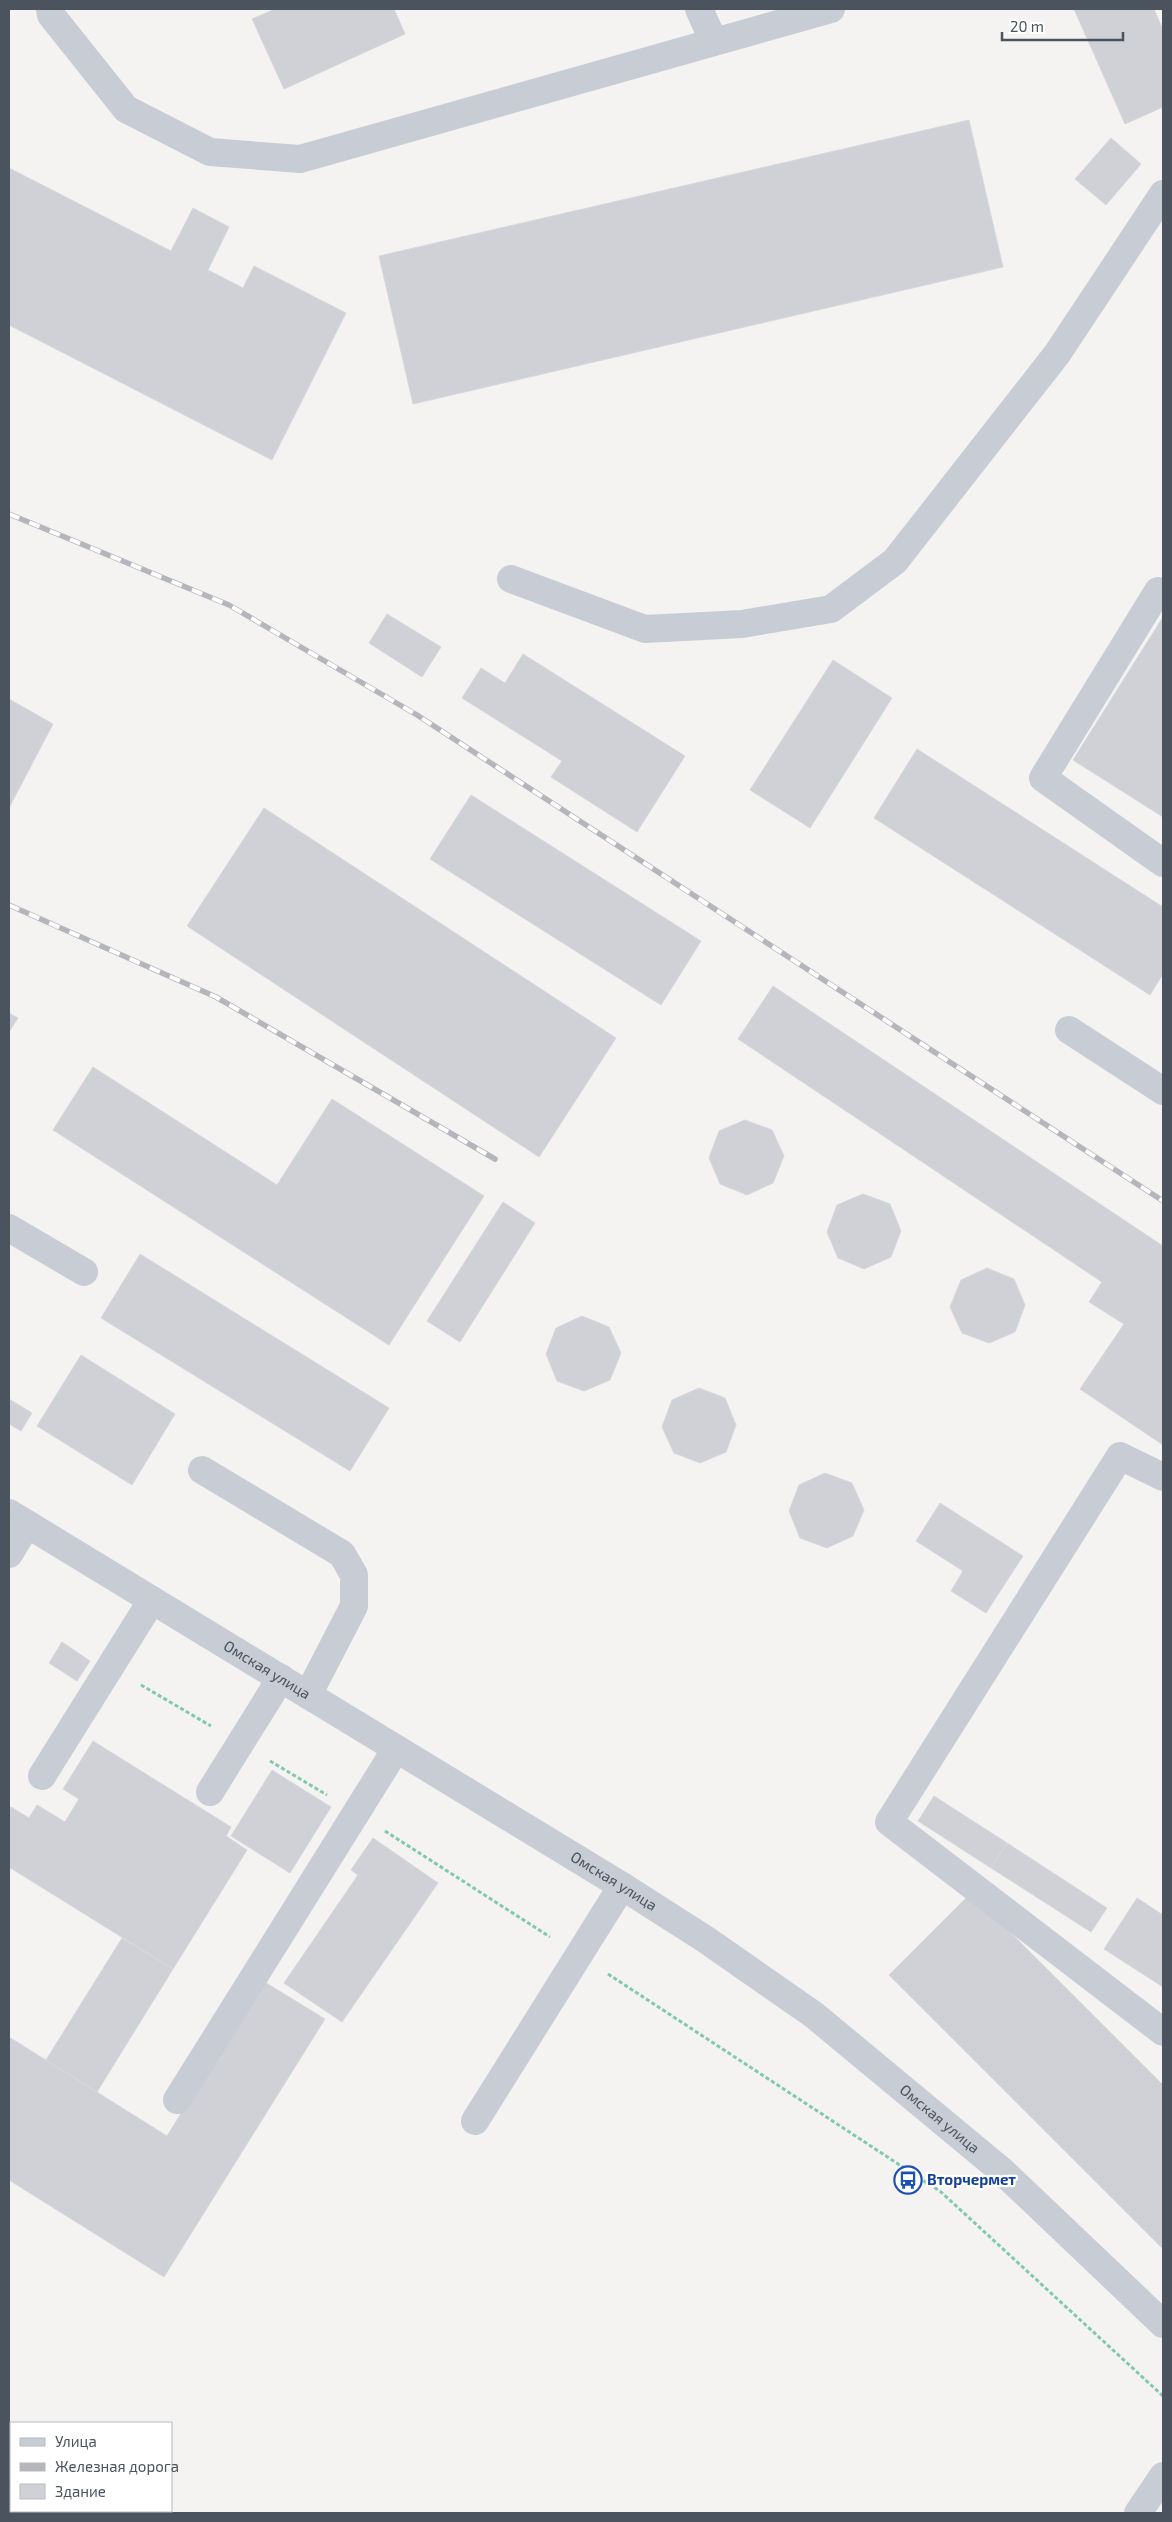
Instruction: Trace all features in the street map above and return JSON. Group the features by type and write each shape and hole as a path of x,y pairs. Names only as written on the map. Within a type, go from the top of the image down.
{"street":[{"path":"50,9 51,15 126,109 210,152 300,159 831,9"},
{"path":"698,9 714,42"},
{"path":"511,579 645,629 742,624 831,609 895,561 1056,354 1163,194"},
{"path":"1158,591 1043,778 1163,863"},
{"path":"1069,1030 1163,1091"},
{"path":"9,1228 84,1272"},
{"path":"1163,1477 1120,1456 889,1822 1163,2032"},
{"path":"202,1470 342,1554 354,1575 354,1606 308,1695"},
{"path":"9,1554 18,1519"},
{"name":"Омская улица","path":"18,1519 622,1886 705,1939 814,2015 1002,2171 1163,2324"},
{"path":"42,1776 152,1600"},
{"path":"210,1792 281,1678"},
{"path":"178,2100 396,1749"},
{"path":"475,2121 622,1886"},
{"path":"1138,2513 1163,2476"}],"path":[{"path":"111,1668 356,1812 941,2192 1163,2396"}],"building":[{"path":"275,9 394,9 405,34 284,89 252,19"},
{"path":"1074,9 1154,9 1163,30 1163,107 1125,124"},
{"path":"969,120 1003,267 413,404 379,256"},
{"path":"1111,138 1141,164 1106,205 1075,179"},
{"path":"9,168 171,251 193,208 229,227 208,270 243,288 254,266 346,313 272,460 9,325"},
{"path":"387,614 441,647 422,677 369,643"},
{"path":"1163,617 1163,817 1073,760"},
{"path":"523,654 685,756 637,832 551,777 562,761 462,698 481,668 505,683"},
{"path":"833,660 892,698 810,828 750,790"},
{"path":"9,699 53,724 9,808"},
{"path":"917,749 1163,907 1163,974 1150,995 874,818"},
{"path":"471,795 701,941 661,1005 430,859"},
{"path":"264,808 616,1038 539,1157 187,926"},
{"path":"773,986 1163,1246 1163,1445 1080,1389 1124,1324 1089,1302 1102,1282 738,1039"},
{"path":"9,1013 18,1018 9,1032"},
{"path":"93,1067 277,1185 332,1099 484,1196 389,1345 53,1130"},
{"path":"745,1120 772,1130 784,1156 773,1183 747,1195 720,1184 709,1158 719,1131"},
{"path":"863,1194 890,1204 901,1231 891,1257 864,1269 838,1258 827,1232 837,1205"},
{"path":"503,1202 535,1223 460,1342 427,1321"},
{"path":"140,1254 389,1408 350,1471 101,1318"},
{"path":"987,1268 1014,1279 1025,1305 1015,1332 989,1343 962,1333 950,1307 961,1280"},
{"path":"582,1316 609,1327 621,1353 610,1380 584,1391 557,1381 546,1354 556,1328"},
{"path":"81,1355 175,1414 132,1485 37,1426"},
{"path":"699,1388 725,1398 736,1425 726,1452 700,1463 674,1453 662,1427 672,1400"},
{"path":"9,1399 32,1413 21,1431 9,1424"},
{"path":"825,1473 852,1483 864,1510 853,1536 827,1548 800,1538 789,1511 799,1485"},
{"path":"940,1503 1023,1556 986,1613 951,1591 963,1571 916,1541"},
{"path":"62,1642 90,1661 77,1681 49,1663"},
{"path":"93,1741 231,1827 226,1836 247,1850 173,1969 9,1867 9,1811 11,1807 29,1818 37,1805 65,1822 79,1799 63,1789"},
{"path":"272,1770 331,1807 290,1873 231,1836"},
{"path":"934,1796 1007,1843 991,1868 918,1821"},
{"path":"373,1838 438,1883 342,2022 284,1983 358,1875 351,1870"},
{"path":"1007,1843 1107,1908 1091,1932 991,1868"},
{"path":"971,1893 1163,2085 1163,2249 889,1975"},
{"path":"1137,1898 1163,1915 1163,1987 1104,1949"},
{"path":"122,1938 173,1969 97,2092 46,2060"},
{"path":"263,1981 325,2019 164,2277 9,2180 9,2037 167,2136"}],"railway":[{"path":"9,514 229,605 417,715 1163,1201"},
{"path":"9,905 216,997 495,1159"}],"place":[{"name":"Вторчермет","path":"908,2180"}]}
